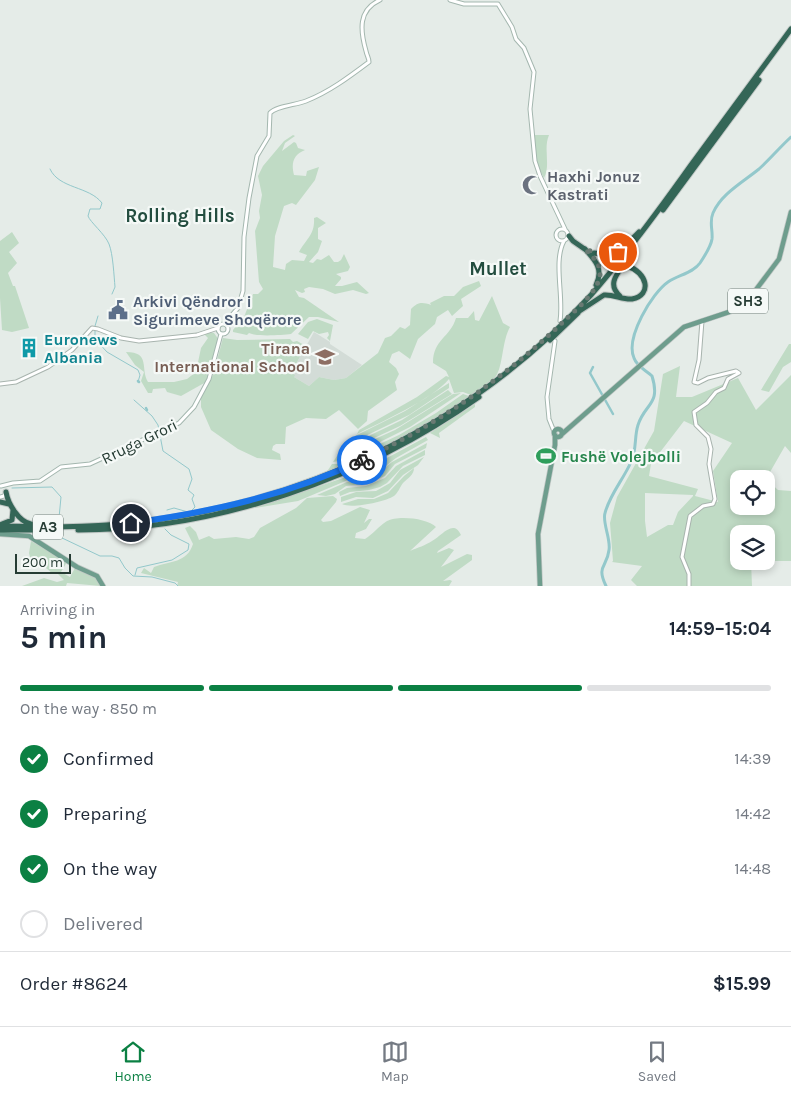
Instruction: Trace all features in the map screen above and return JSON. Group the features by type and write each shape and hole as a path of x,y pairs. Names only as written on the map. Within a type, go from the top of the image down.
{"highway":[{"name":"A3","path":"0,529 131,523 198,513 284,491 357,463 423,428 477,394 542,342 590,295 654,218 791,29"},
{"name":"A3","path":"0,529 102,530 145,525 232,510 313,485 399,446 466,406 527,359 578,312 630,253 681,187 791,35"},
{"path":"594,253 606,255 618,252 654,218"},
{"path":"566,239 614,261"},
{"name":"A3","path":"585,249 596,261 600,270 598,282 590,295"},
{"path":"623,298 616,292 614,281 630,253"},
{"path":"578,312 604,295 631,299 639,296 645,284 641,272 627,266"},
{"path":"6,492 23,521 29,524 56,527"},
{"path":"0,499 9,504 14,512 13,518 9,523 0,529"}],"main road":[{"name":"Rruga Grori","path":"0,486 40,481 61,466 90,464 163,430 184,418 198,399 210,376 220,340 220,332 228,330 226,325 238,308 243,291 244,237 249,198 257,156 269,136 269,114 276,108 294,105 320,95 369,62 363,37 363,17 367,8 380,0"},
{"path":"450,0 464,4 498,4 512,27 516,39 524,48 534,72 530,109 535,161 565,229 566,239 561,247"},
{"name":"SH3","path":"557,432 569,426 604,398 660,346 684,327 735,310 752,297 781,254 791,212"},
{"path":"560,221 560,229 556,234 561,247 560,321"},
{"path":"560,229 565,229"},
{"path":"559,240 566,239"},
{"path":"689,586 690,574 682,557 690,516 704,506 713,504 715,497 709,464 711,451 709,440 707,434 696,425 694,412 723,388 728,379 739,373 736,371 708,378 698,383 694,382 699,360 702,320"},
{"path":"0,384 16,382 48,367 76,347 92,328 98,328 121,338 139,341 197,335 212,330 220,332 226,325"},
{"path":"540,586 538,534 557,432 547,397 555,341"},
{"path":"198,399 198,404"},
{"path":"0,499 12,483"},
{"path":"0,486 5,488 6,492"},
{"path":"0,529 29,536 77,567 97,576 103,586"}],"shaded area":[{"name":"Tirana International School","path":"314,332 362,365 346,378 334,380 319,377 309,386 294,377 291,373"}],"green space":[{"path":"293,135 295,136 285,143 282,151 294,142 298,148 305,150 295,157 294,175 306,176 307,171 319,167 315,180 296,205 292,203 284,206 275,236 273,267 285,270 286,264 292,260 304,261 307,255 299,252 312,233 314,218 317,217 326,223 318,228 318,239 322,241 318,252 309,262 313,263 317,259 321,260 329,255 334,262 338,262 344,254 350,267 348,271 336,274 341,279 335,286 357,282 369,293 366,294 353,290 335,294 323,289 309,287 304,289 305,292 302,293 295,290 299,297 304,298 339,322 309,317 291,334 263,335 249,333 247,335 233,332 244,317 253,294 258,294 263,289 259,282 255,231 260,218 259,211 262,195 258,176 263,166 284,141"},
{"path":"533,135 549,135 547,140 547,168 544,178 537,164"},
{"path":"12,232 19,243 9,252 17,263 8,273 13,286 15,286 29,328 12,332 2,330 0,241"},
{"path":"479,281 481,286 461,299 463,306 452,316 448,310 437,317 435,324 418,339 410,359 399,351 392,354 389,362 396,368 399,374 395,382 397,390 368,411 367,421 358,429 339,410 326,419 306,418 286,427 285,444 273,446 272,450 280,454 281,460 257,458 238,449 211,430 201,407 201,398 213,375 223,338 237,340 290,339 293,342 297,341 306,346 291,373 295,375 294,377 309,386 319,377 334,380 346,378 378,353 385,338 391,336 400,327 405,329 410,325 411,309 416,305 423,303 431,305 430,303 444,296 454,296 463,287"},
{"path":"492,296 503,323 510,327 505,339 500,366 496,376 471,395 463,392 454,393 449,379 419,402 357,434 359,430 417,397 446,376 449,377 446,371 433,363 439,343 450,330 456,318 468,318 474,311 475,320 479,321"},
{"path":"317,319 333,325 330,341 327,338 328,332 319,334 313,331 308,339 298,334 308,322"},
{"path":"208,332 214,333 219,340 206,382 181,396 167,392 165,388 153,389 152,393 148,393 141,381 144,372 135,365 126,352 134,353 142,358 148,382 174,382 187,379 196,372 201,348 208,338 204,334"},
{"path":"789,344 791,344 791,362 783,367 769,392 761,390"},
{"path":"680,366 676,397 692,397 738,378 756,410 791,375 791,453 785,446 771,470 730,470 730,515 775,515 775,487 778,490 791,491 791,561 775,561 775,525 730,525 730,570 751,570 752,586 637,586 631,580 642,566 612,562 610,523 617,497 654,431 663,374","holes":["684,421 732,443 713,471 718,502 695,496 698,489 649,476 651,464","645,493 693,495 678,512 673,525 668,525 647,537"]},
{"path":"449,383 449,388 409,415 355,441 355,436 405,411"},
{"path":"448,390 452,394 400,426 357,446 356,442 402,420"},
{"path":"461,393 410,427 362,451 359,449 339,459 339,461 333,462 337,456 395,430 453,394"},
{"path":"463,394 469,396 418,429 326,473 332,464 337,464 399,435"},
{"path":"475,404 475,407 439,433 440,438 430,433"},
{"path":"426,437 428,440 396,458 383,468 366,476 348,480 298,501 255,508 346,477 372,466"},
{"path":"427,443 426,448 395,464 385,476 367,484 346,486 335,494 317,495 347,482 381,471 392,462"},
{"path":"425,450 425,455 403,466 387,483 380,487 350,492 340,496 339,492 347,488 366,486 385,478 396,466"},
{"path":"424,457 418,465 403,475 388,491 373,498 356,497 341,502 341,497 356,492 376,491 390,483 400,470"},
{"path":"414,468 412,475 403,483 395,495 390,498 353,506 342,504 358,499 374,499 388,493"},
{"path":"333,496 337,499 336,502 321,520 323,522 331,521 360,507 370,510 364,523 372,519 366,529 356,533 355,538 365,539 384,523 392,519 405,518 426,521 436,527 410,551 454,528 461,535 438,551 437,553 449,548 454,550 441,567 467,554 472,555 472,560 443,581 452,581 449,586 177,586 178,582 141,573 144,568 151,573 154,567 187,555 193,544 185,528 190,526 196,532 199,540 209,536 214,539 236,537 249,539 254,537 260,528 296,508 307,498"},
{"path":"31,541 67,562 61,572 70,577 75,568 96,577 101,586 67,583 66,586 22,586 44,578 57,582 64,580 58,574 53,574 46,568 40,568 38,562 41,559 36,556 31,561 29,553"}],"waterway":[{"path":"606,586 602,574 609,546 605,513 631,462 638,425 655,393 652,376 639,366 634,358 632,349 637,328 648,306 662,288 668,282 689,272 700,263 711,242 712,216 721,200 759,169 791,137"},
{"path":"50,169 54,176 60,180 90,193 102,203 100,209 90,209 88,216 107,240 110,248 115,287 112,294"},
{"path":"98,316 95,326 95,339 107,352 138,370 140,375 138,382"},
{"path":"593,367 590,373 613,414"},
{"path":"134,400 152,416 158,425 163,451 189,469 192,479 188,490 194,495 192,499 195,507 191,511"},
{"path":"12,488 52,487 61,497 59,518"},
{"path":"167,510 174,508 188,512"},
{"path":"135,575 137,568 172,560 188,550 189,544 171,535 165,529"},
{"path":"60,537 100,556 119,558 133,576 152,577 175,583 178,586"}],"way so far":[{"path":"362,460 423,428 477,394 514,366 561,325 590,295 599,280 598,265 585,249 602,255 618,252"}],"place":[{"name":"Haxhi Jonuz Kastrati","path":"532,185"},
{"name":"Arkivi Qëndror i Sigurimeve Shoqërore","path":"118,310"},
{"name":"Euronews Albania","path":"29,348"},
{"name":"Tirana International School","path":"325,357"},
{"name":"Fushë Volejbolli","path":"546,456"}],"district":[{"name":"Rolling Hills","path":"180,215"},
{"name":"Mullet","path":"498,268"}],"route":[{"path":"131,523 198,513 250,501 312,481 362,460"}]}
